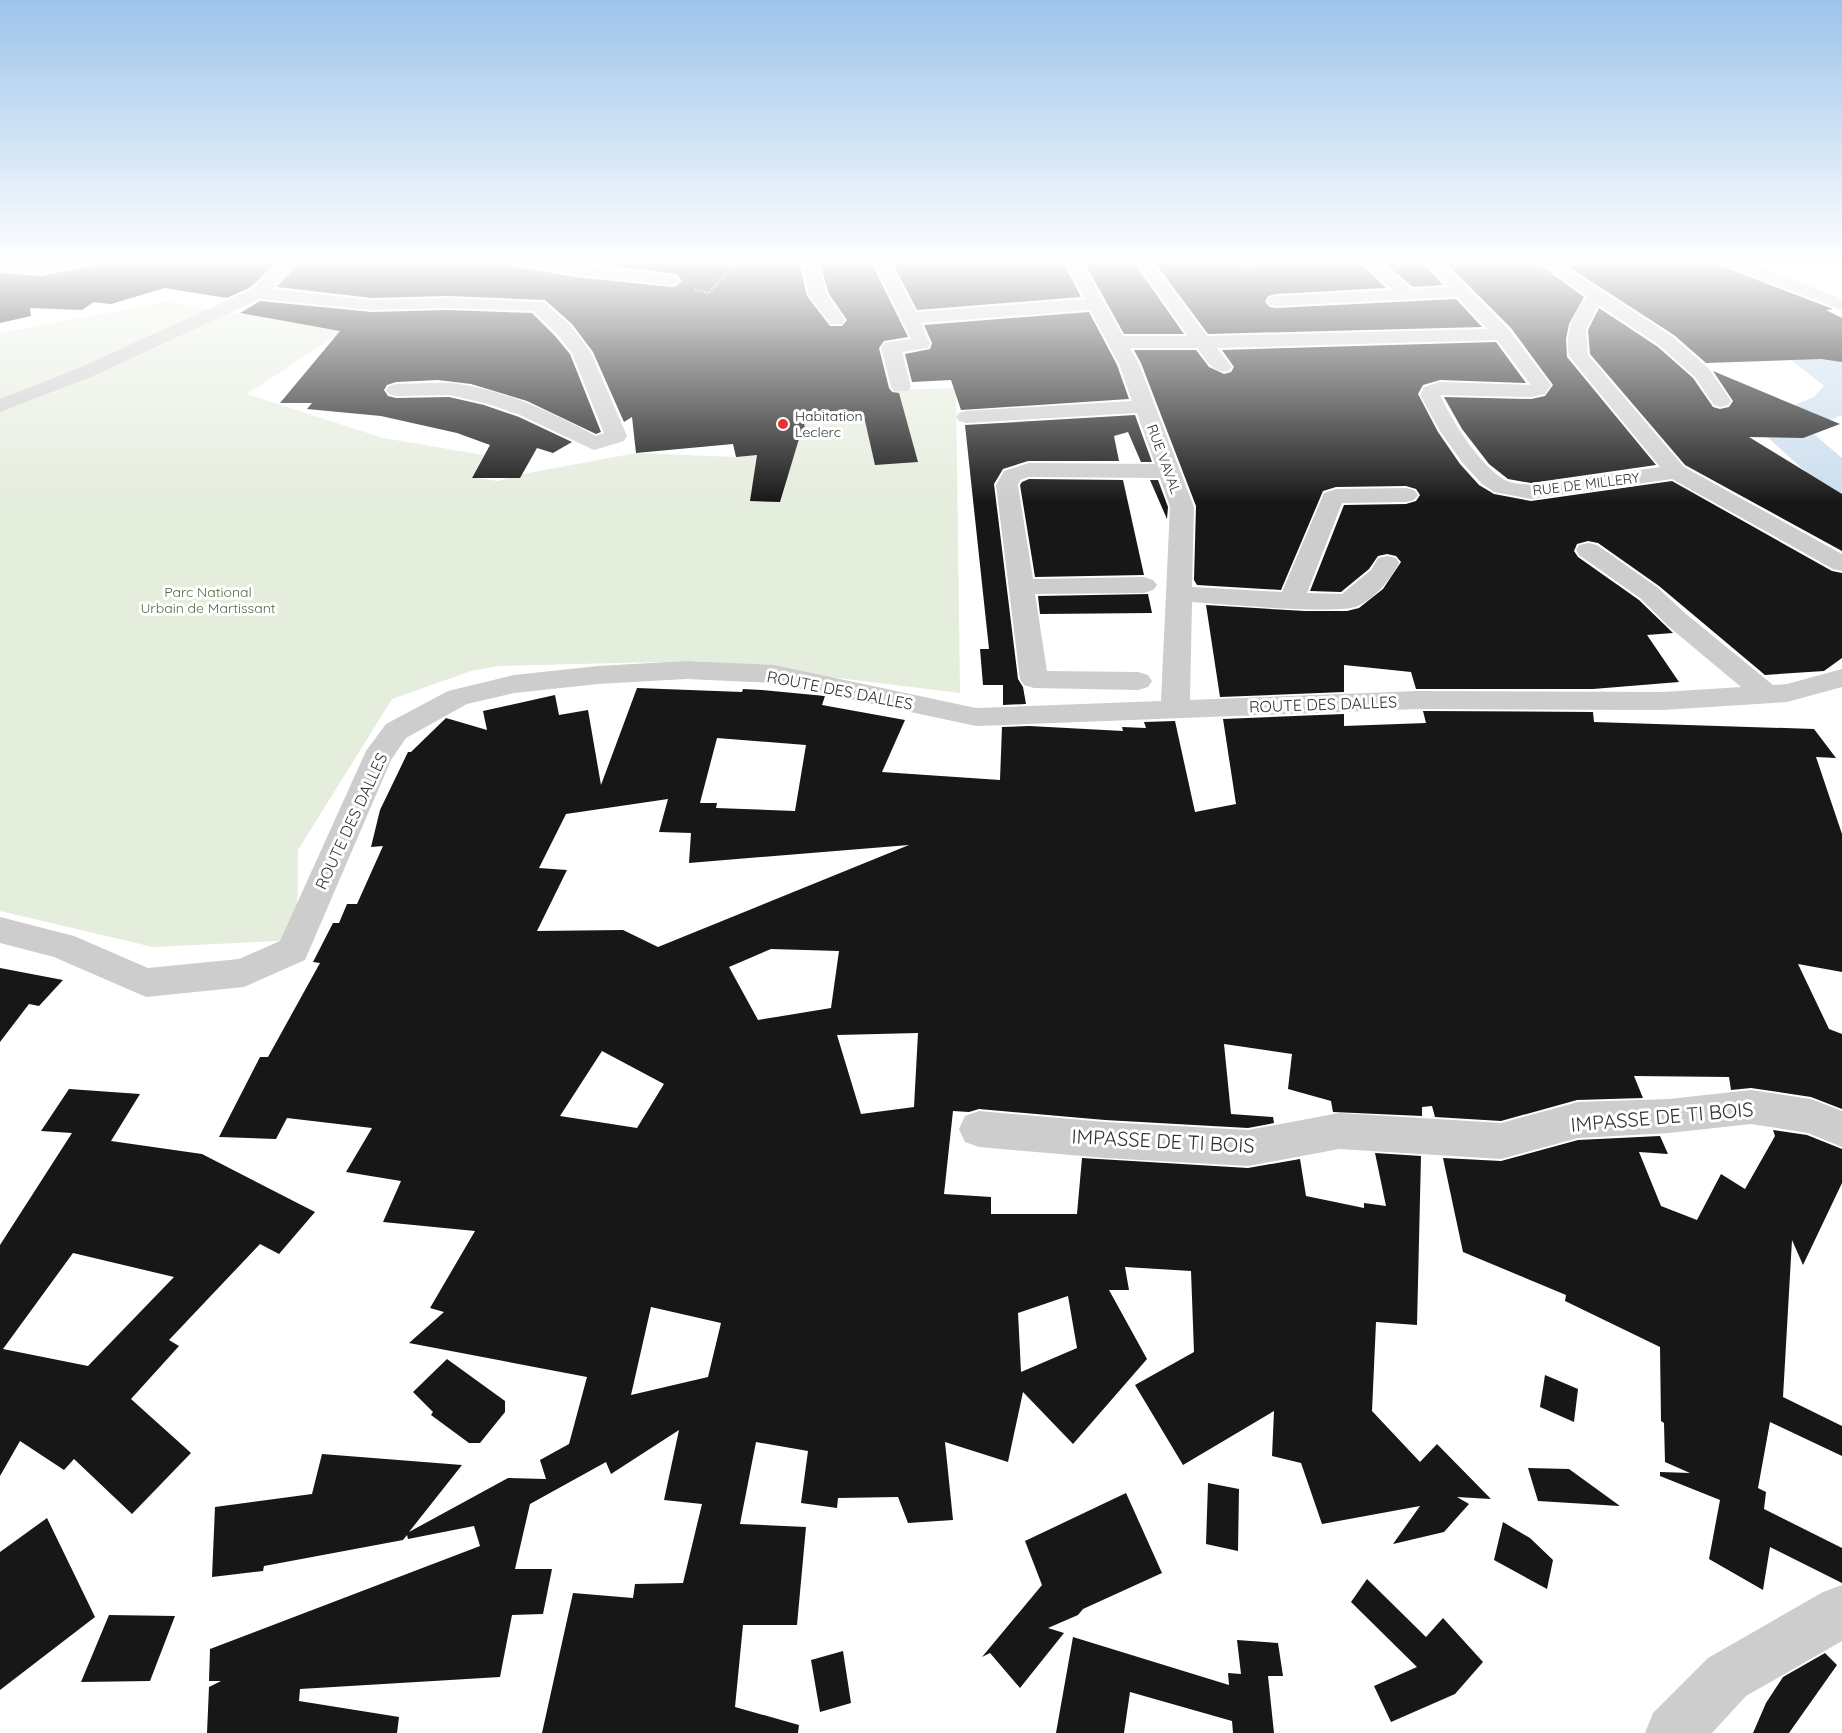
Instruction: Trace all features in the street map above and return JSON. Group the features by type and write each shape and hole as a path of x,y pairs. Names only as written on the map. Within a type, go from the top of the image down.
{"street":[{"path":"0,406 86,372 154,341"},
{"path":"396,390 454,390 513,405 559,424 594,444 616,436 581,353 572,341"},
{"path":"901,387 891,348 921,344 920,341"},
{"path":"1202,341 1222,367"},
{"path":"1117,342 1302,341"},
{"name":"RUE DE MILLERY","path":"1507,341 1541,388 1531,391 1440,388 1431,391 1430,395 1456,440 1480,468 1498,484 1516,491 1531,492 1677,472"},
{"path":"1575,341 1579,356 1677,472 1842,564"},
{"path":"1666,341 1702,373 1722,401"},
{"name":"RUE VAVAL","path":"1117,342 1129,364 1182,507 1175,711"},
{"path":"966,417 1144,406"},
{"path":"1138,681 1034,680 1007,485 1008,479 1016,472 1029,470 1168,471"},
{"path":"1291,600 1332,498 1336,496 1406,495"},
{"path":"1588,550 1648,593 1768,695"},
{"path":"1179,594 1349,601 1381,574 1387,563"},
{"path":"1021,587 1144,585"},
{"name":"ROUTE DES DALLES","path":"0,930 62,946 146,983 244,973 292,950 377,758 396,731 458,697 514,684 598,675 686,670 774,675 976,717 1417,700 1663,701 1787,693 1842,678"},
{"name":"IMPASSE DE TI BOIS","path":"980,1129 1105,1140 1248,1148 1339,1131 1501,1141 1578,1120 1669,1116 1751,1107 1811,1116 1842,1129"},
{"path":"1673,1733 1726,1677 1842,1611"}],"green space":[{"name":"Parc National Urbain de Martissant","path":"0,341 328,341 247,394 383,438 484,455 472,477 498,481 523,474 636,453 736,457 734,395 956,388 960,693 699,661 499,666 471,671 392,699 298,850 297,940 153,947 0,911"}],"building":[{"path":"332,341 559,341 570,354 601,432 596,434 527,401 471,384 438,380 396,382 387,385 384,390 388,396 396,398 449,397 484,405 519,417 572,442 553,453 537,448 520,478 472,478 490,445 457,433 381,416 307,409 312,403 280,403"},
{"path":"585,341 885,341 879,348 889,388 892,392 899,393 918,462 875,465 863,412 803,416 805,429 802,429 780,502 750,501 757,455 736,457 733,444 636,453 632,417 624,422 593,352"},
{"path":"931,341 1104,341 1117,365 1129,399 961,410 951,380 912,382 905,354 930,349"},
{"path":"1520,341 1566,341 1567,357 1656,465 1531,483 1508,479 1489,464 1462,429 1444,397 1531,399 1545,396 1553,385"},
{"path":"1589,341 1649,341 1693,378 1713,407 1720,409 1729,407 1733,401 1713,371 1840,424 1803,438 1749,437 1842,494 1842,551 1685,465 1590,354"},
{"path":"1681,341 1842,341 1842,362 1821,359 1706,363"},
{"path":"1496,342 1526,383 1440,380 1423,385 1418,394 1438,432 1460,464 1479,485 1494,494 1531,501 1672,481 1832,571 1842,573 1842,658 1824,671 1765,675 1659,586 1598,543 1588,541 1577,544 1574,551 1578,557 1639,600 1673,633 1647,635 1679,682 1593,689 1416,689 1411,672 1344,665 1344,692 1220,697 1206,605 1305,611 1347,611 1359,608 1383,589 1401,562 1396,556 1387,554 1378,556 1369,569 1341,592 1310,591 1344,505 1406,504 1416,501 1420,495 1416,489 1406,486 1336,487 1323,491 1281,590 1197,585 1194,580 1196,506 1134,350 1196,350 1209,367 1224,374 1231,372 1234,367 1222,350"},
{"path":"1135,415 1152,462 1141,462 1128,432 1114,436 1119,461 1028,461 1003,469 994,484 1018,679 1023,687 1026,704 1003,705 1003,685 983,685 980,649 989,649 965,425"},
{"path":"1029,479 1123,480 1144,575 1035,577 1020,485"},
{"path":"1150,480 1158,480 1168,507 1167,519"},
{"path":"1148,594 1152,613 1040,614 1038,596"},
{"path":"637,688 742,692 743,689 825,696 822,705 905,720 882,772 1000,780 1002,727 1029,726 1123,731 1122,727 1146,728 1144,722 1175,721 1195,812 1236,804 1223,719 1344,714 1344,726 1426,723 1423,711 1593,712 1594,722 1814,729 1836,758 1816,757 1842,834 1842,972 1798,964 1829,1029 1842,1034 1842,1109 1811,1097 1751,1088 1731,1090 1729,1077 1634,1076 1643,1098 1577,1100 1501,1121 1435,1117 1432,1106 1422,1107 1422,1116 1333,1112 1331,1101 1288,1089 1292,1054 1224,1044 1231,1114 1273,1117 1274,1123 1248,1128 1105,1120 979,1109 969,1112 953,1111 944,1194 991,1197 991,1214 1077,1214 1082,1158 1248,1168 1300,1159 1306,1196 1364,1208 1364,1203 1386,1206 1375,1153 1421,1156 1417,1325 1376,1322 1372,1411 1420,1462 1437,1444 1491,1499 1457,1497 1469,1504 1444,1532 1393,1544 1420,1506 1322,1524 1301,1463 1272,1456 1274,1411 1183,1465 1135,1385 1194,1352 1191,1271 1125,1267 1129,1290 1109,1290 1147,1359 1073,1444 1023,1392 1008,1462 945,1442 953,1520 908,1523 898,1497 838,1498 837,1508 801,1503 808,1451 756,1442 740,1524 806,1527 797,1625 743,1625 735,1707 799,1725 798,1733 542,1733 573,1593 633,1598 635,1584 683,1583 702,1504 664,1500 679,1430 611,1474 606,1462 530,1504 515,1569 552,1569 543,1614 512,1615 500,1677 300,1689 299,1701 399,1717 397,1733 207,1733 209,1687 221,1681 209,1681 210,1649 480,1546 474,1526 408,1539 407,1535 403,1540 264,1566 263,1571 212,1577 215,1507 312,1494 322,1454 462,1465 409,1532 508,1478 546,1479 540,1460 569,1444 587,1377 409,1343 444,1312 430,1308 475,1231 383,1222 401,1181 346,1172 372,1128 287,1118 276,1139 219,1137 260,1057 268,1057 320,963 313,962 333,923 339,923 347,904 357,904 383,846 371,847 380,810 408,752 411,752 446,718 487,730 483,711 555,695 559,715 588,710 601,785","holes":["717,738 806,745 795,811 716,808 717,803 700,803","668,799 659,832 691,833 689,863 909,845 658,947 623,930 537,931 567,870 539,868 566,814","771,949 839,951 831,1008 758,1020 729,967","918,1033 914,1107 861,1114 837,1035","602,1051 664,1084 637,1128 560,1116","1068,1296 1077,1348 1021,1372 1018,1313","651,1307 721,1323 708,1377 631,1395"]},
{"path":"0,968 63,980 39,1006 29,1004 0,1042"},
{"path":"69,1089 140,1094 111,1141 202,1154 315,1212 279,1254 260,1244 169,1340 179,1346 131,1399 191,1453 132,1514 74,1459 64,1470 20,1441 0,1476 0,1245 72,1133 41,1131","holes":["73,1253 174,1277 88,1366 3,1349"]},
{"path":"1773,1130 1807,1135 1842,1149 1842,1183 1803,1265 1792,1240 1783,1397 1842,1426 1842,1456 1770,1422 1758,1488 1766,1492 1764,1509 1842,1548 1842,1583 1770,1547 1763,1590 1709,1559 1720,1500 1660,1476 1660,1472 1690,1473 1665,1462 1664,1423 1661,1421 1660,1347 1565,1301 1566,1295 1463,1252 1443,1158 1501,1161 1578,1140 1660,1136 1668,1154 1639,1152 1661,1206 1697,1220 1721,1174 1745,1189 1775,1136"},
{"path":"447,1359 505,1401 505,1412 480,1443 469,1443 431,1415 433,1412 413,1392"},
{"path":"1545,1375 1578,1389 1574,1422 1540,1407"},
{"path":"1528,1468 1569,1469 1620,1506 1538,1501"},
{"path":"1208,1483 1239,1489 1238,1551 1206,1544"},
{"path":"1126,1493 1162,1573 1083,1609 1078,1615 1048,1628 1064,1633 1020,1688 990,1653 982,1657 1042,1585 1025,1541"},
{"path":"47,1518 95,1617 0,1690 0,1552"},
{"path":"1503,1522 1530,1538 1553,1560 1547,1589 1494,1560"},
{"path":"1367,1579 1426,1637 1443,1618 1483,1662 1455,1694 1391,1722 1374,1686 1417,1667 1351,1602"},
{"path":"109,1615 175,1616 150,1681 81,1682"},
{"path":"1073,1637 1229,1685 1228,1673 1241,1674 1237,1640 1278,1643 1283,1676 1268,1676 1274,1733 1233,1733 1232,1721 1130,1692 1124,1733 1056,1733"},
{"path":"843,1651 851,1703 820,1712 811,1660"},
{"path":"1825,1653 1837,1665 1789,1733 1753,1733 1766,1703 1783,1677"}],"waterway":[{"path":"1790,341 1842,381"},
{"path":"1839,393 1828,406 1780,426 1842,481"}],"place":[{"name":"Habitation Leclerc","path":"783,424"}]}
